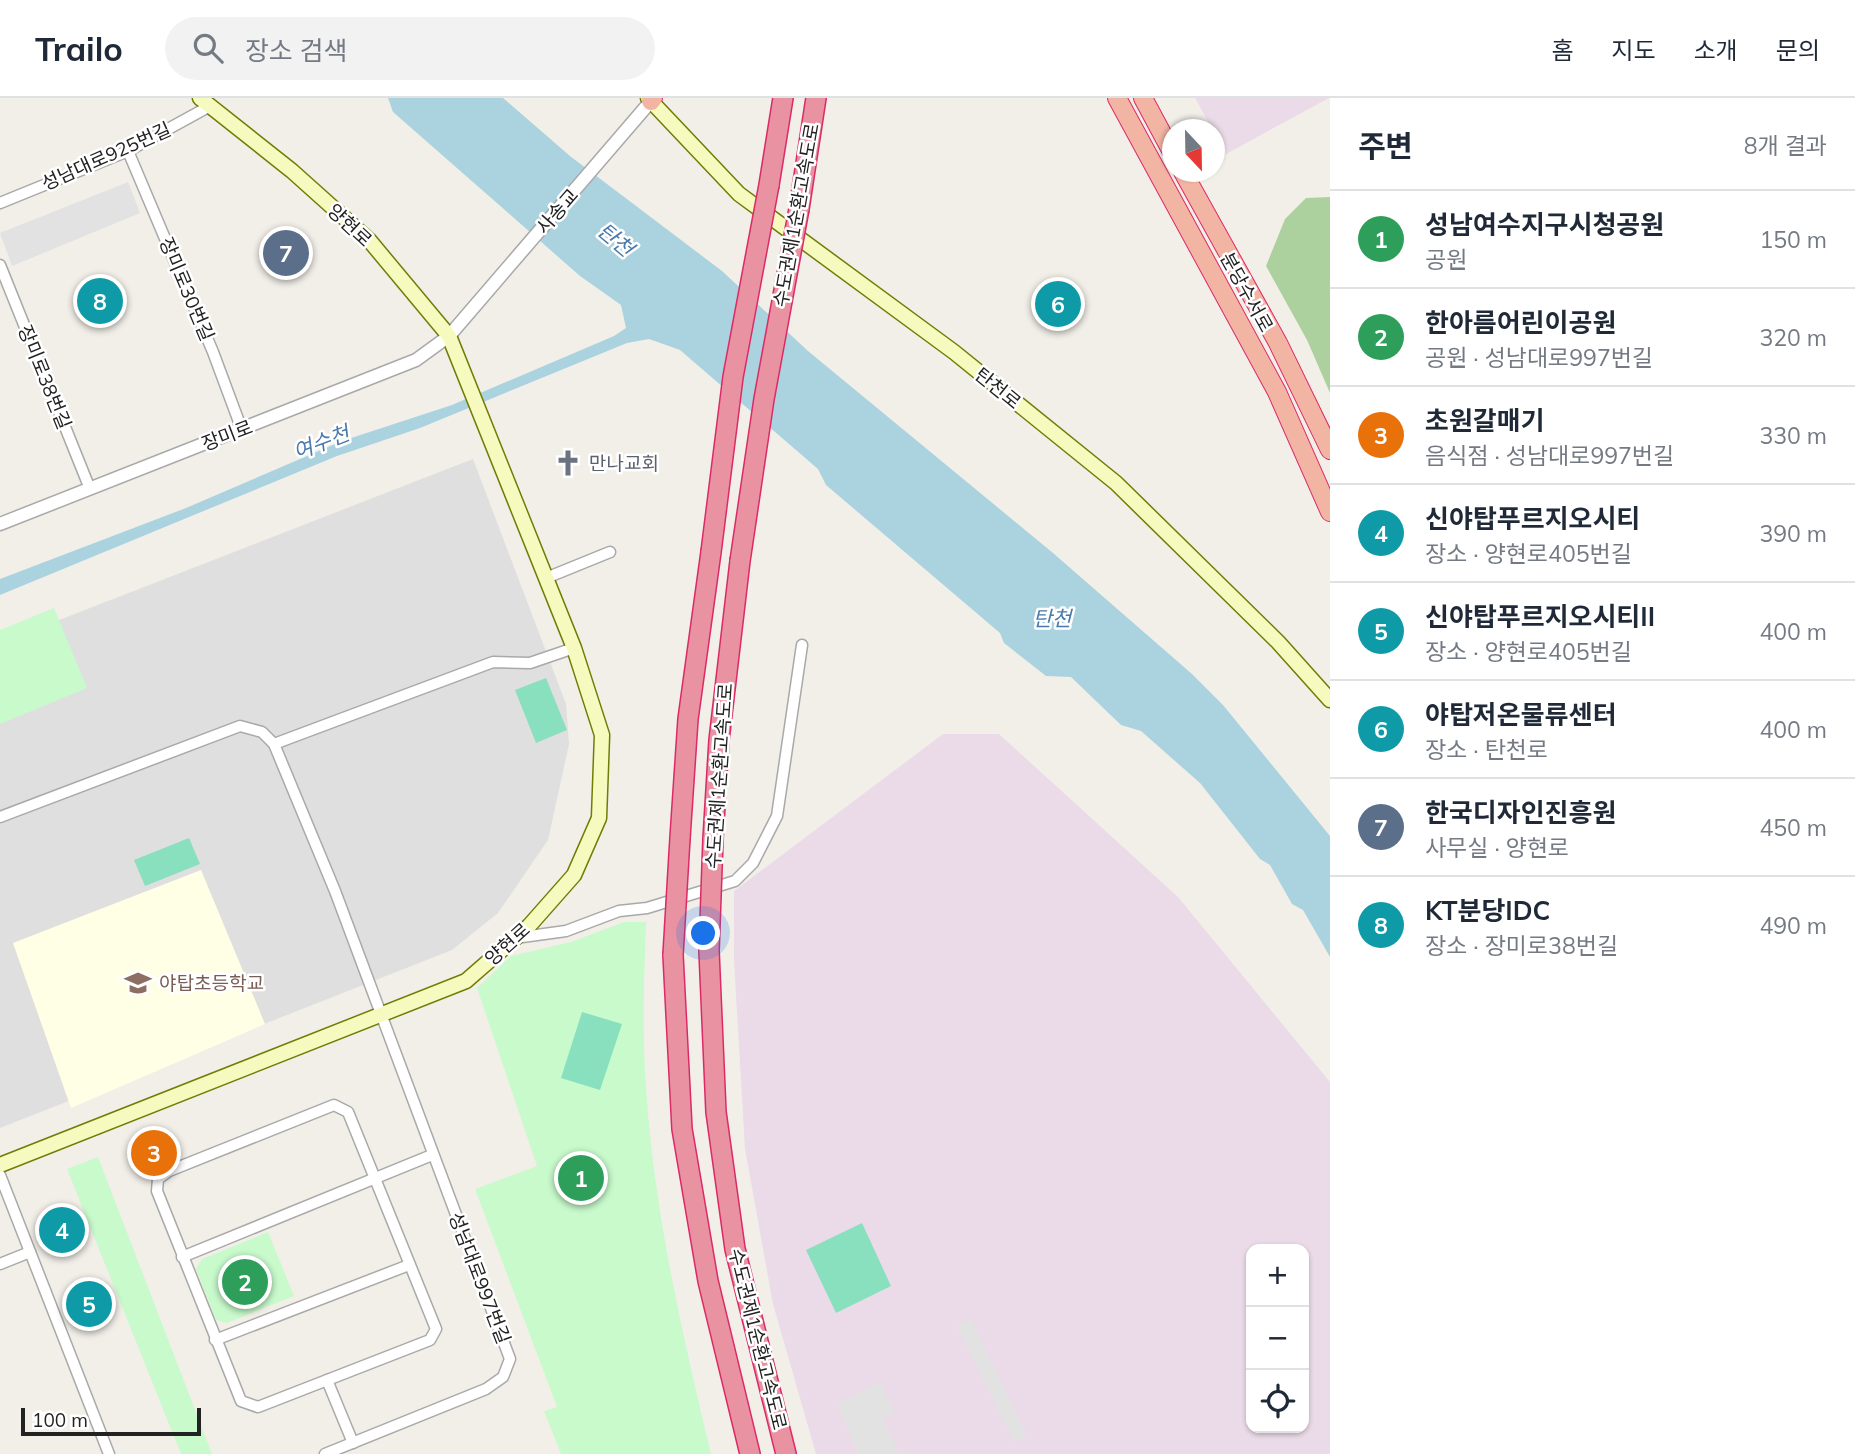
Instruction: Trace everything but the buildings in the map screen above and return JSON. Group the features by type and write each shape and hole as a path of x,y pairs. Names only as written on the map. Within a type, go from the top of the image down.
{"highway":[{"name":"수도권제1순환고속도로","path":"750,1454 708,1281 682,1129 673,955 688,719 733,377 783,98"},
{"name":"수도권제1순환고속도로","path":"786,1454 734,1249 716,1112 709,951 719,740 740,561 764,399 799,209 816,98"},
{"name":"분당수서로","path":"1117,98 1278,392 1330,512"},
{"path":"1143,98 1162,133"},
{"name":"분당수서로","path":"1189,182 1278,343 1330,450"}],"main road":[{"name":"탄천로","path":"651,99 739,194 954,352 1116,483 1278,642 1330,700"},
{"name":"양현로","path":"0,1165 466,981 515,938 574,875 599,818 602,735 574,648 449,336 369,240 292,171 205,102"}],"street":[{"name":"사송교","path":"449,336 651,99"},
{"name":"성남대로925번길","path":"0,203 128,150 205,102"},
{"name":"장미로30번길","path":"128,150 214,352 242,430"},
{"name":"장미로38번길","path":"0,265 90,489"},
{"name":"장미로","path":"0,524 416,360 449,336"},
{"path":"546,579 610,552"},
{"path":"515,938 566,931 619,911 647,908 735,881 753,863 770,835 777,816 802,645"},
{"path":"0,817 240,726 262,732 274,744 493,662 530,663 574,648"},
{"name":"성남대로997번길","path":"274,744 335,891 510,1359 508,1368 496,1383 472,1396 325,1454"},
{"path":"334,1105 348,1112 436,1329 430,1340 258,1407 241,1401 182,1257 157,1191 158,1179 169,1171 334,1105"},
{"path":"182,1257 432,1155"},
{"path":"0,1175 109,1454"},
{"path":"0,1264 30,1252"},
{"path":"215,1340 409,1265"},
{"path":"327,1380 353,1443"}],"shaded area":[{"path":"1195,98 1329,98 1226,154 1225,119 1207,119"},
{"path":"128,182 140,213 12,266 0,233"},
{"path":"473,459 566,704 569,744 548,840 498,913 452,950 0,1128 0,643"},
{"path":"943,734 999,734 1178,897 1330,1082 1330,1454 816,1454 773,1304 745,1149 734,961 734,891"},
{"name":"야탑초등학교","path":"201,870 265,1024 71,1108 13,943"},
{"path":"971,1319 1027,1436 1014,1442 956,1325"},
{"path":"880,1382 895,1413 883,1419 899,1454 858,1454 837,1404"}],"green space":[{"path":"1330,197 1330,393 1307,340 1266,266 1285,219 1306,198"},
{"path":"54,608 87,688 0,724 0,630"},
{"path":"546,678 567,730 536,743 515,690"},
{"path":"189,838 200,864 145,886 134,860"},
{"path":"624,922 646,922 645,1066 655,1180 680,1317 711,1454 561,1454 544,1411 557,1407 475,1189 537,1166 477,988 511,956 571,942"},
{"path":"582,1012 622,1024 600,1090 561,1078"},
{"path":"98,1157 212,1454 181,1454 67,1169"},
{"path":"862,1223 891,1286 836,1313 806,1250"},
{"path":"268,1232 294,1296 227,1323 216,1320 196,1269 202,1259"}],"water":[{"name":"탄천","path":"388,98 503,98 570,156 722,271 808,351 1053,553 1192,674 1223,705 1330,836 1330,957 1303,910 1292,904 1270,865 1260,859 1200,783 1141,731 1121,725 1071,677 1046,676 1004,643 1000,633 826,485 818,469 680,350 649,339 627,343 420,428 337,456 0,595 0,579 186,508 342,441 452,405 614,336 626,328 621,305 580,276 393,112"}],"place":[{"name":"한국디자인진흥원","path":"286,253"},
{"name":"KT분당IDC","path":"100,301"},
{"name":"야탑저온물류센터","path":"1058,304"},
{"name":"만나교회","path":"568,463"},
{"name":"야탑초등학교","path":"138,983"},
{"name":"초원갈매기","path":"154,1153"},
{"name":"성남여수지구시청공원","path":"581,1178"},
{"name":"신야탑푸르지오시티","path":"62,1230"},
{"name":"한아름어린이공원","path":"245,1282"},
{"name":"신야탑푸르지오시티II","path":"89,1304"}],"water label":[{"name":"여수천","path":"321,442"}]}
